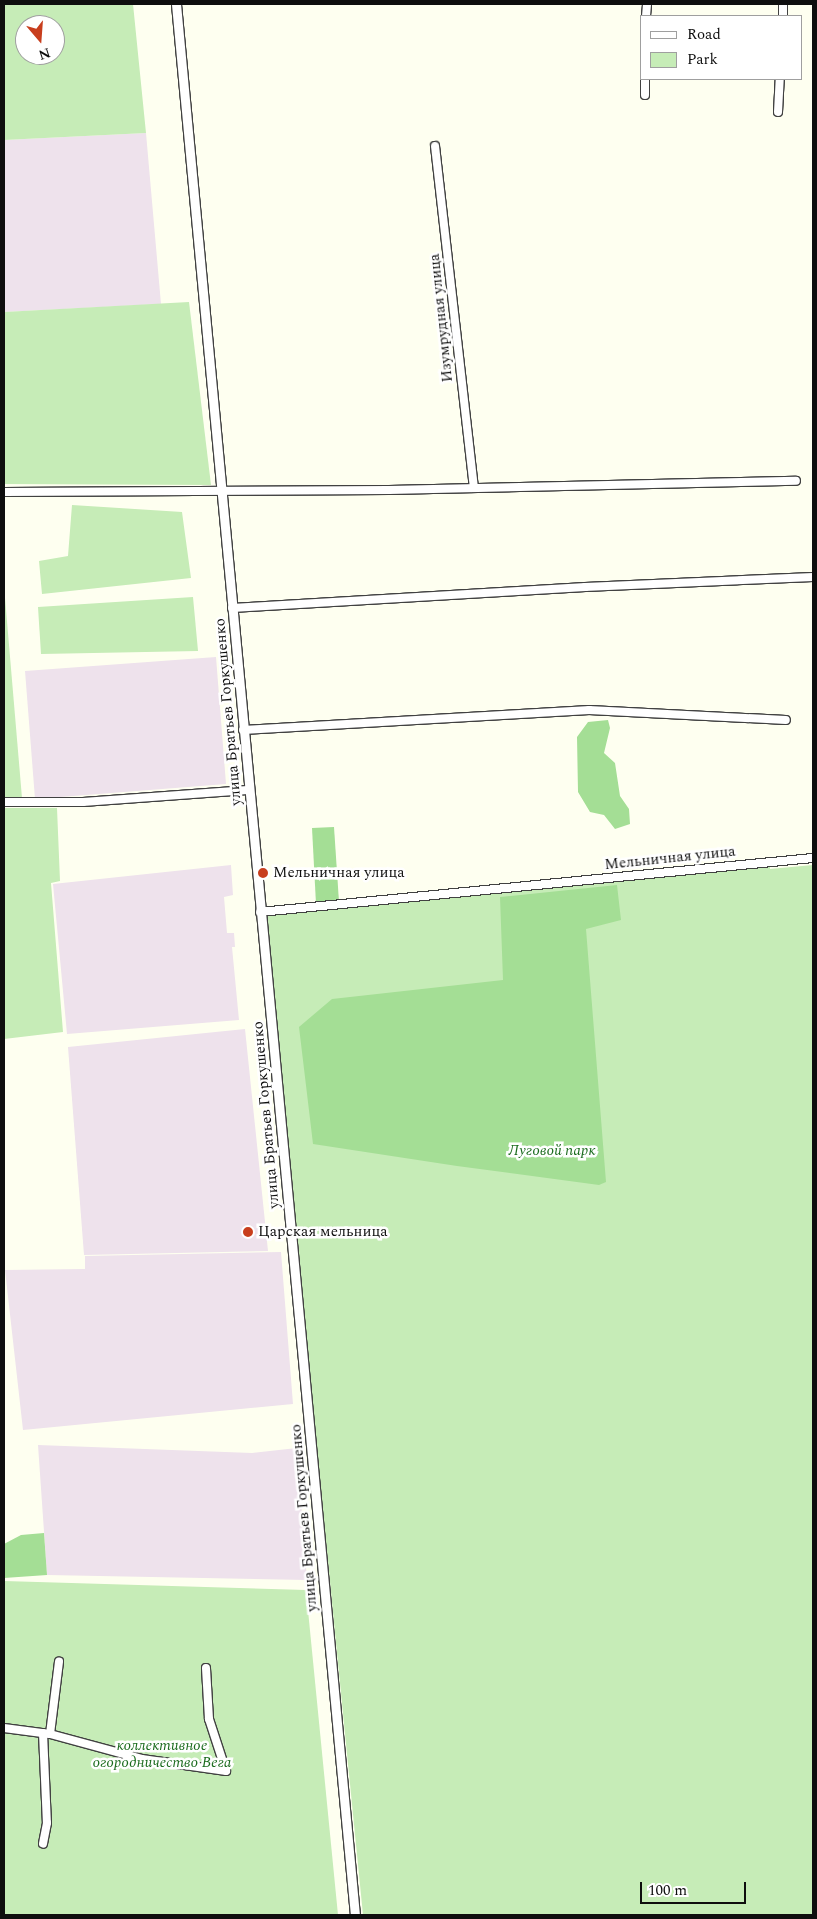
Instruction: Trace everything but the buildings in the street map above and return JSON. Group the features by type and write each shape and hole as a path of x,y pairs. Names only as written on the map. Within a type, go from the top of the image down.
{"street":[{"name":"улица Братьев Горкушенко","path":"176,4 222,488 248,790 355,1915"},
{"path":"645,95 646,80"},
{"path":"778,112 780,80"},
{"name":"Изумрудная улица","path":"436,146 474,488"},
{"path":"4,492 222,488 474,488 796,481"},
{"path":"232,608 585,587 813,577"},
{"path":"243,730 589,710 786,720"},
{"path":"4,802 83,802 248,790"},
{"name":"Мельничная улица","path":"260,912 813,858"},
{"path":"43,1844 47,1823 46,1734 59,1662"},
{"path":"4,1728 46,1734 142,1759 226,1771 209,1718 206,1668"}],"shaded area":[{"path":"146,133 161,304 4,312 4,140"},
{"path":"216,657 226,784 35,799 25,671"},
{"path":"231,865 233,895 224,897 227,933 234,933 235,947 232,947 239,1020 67,1034 53,884"},
{"path":"245,1029 268,1251 84,1255 68,1047"},
{"path":"281,1252 293,1404 23,1430 5,1270 85,1269 85,1256"},
{"path":"38,1445 252,1453 297,1448 307,1580 47,1575"}],"green space":[{"path":"4,4 133,4 146,133 4,140"},
{"path":"189,302 211,485 4,484 4,312"},
{"path":"72,505 182,512 191,578 42,594 39,561 68,556"},
{"path":"4,586 22,798 4,798"},
{"path":"193,597 198,651 41,654 38,607"},
{"path":"608,720 610,728 604,753 615,763 620,796 629,809 630,824 615,829 604,815 590,812 578,792 577,737 588,722"},
{"path":"4,808 57,808 60,881 51,883 63,1032 4,1039"},
{"path":"334,827 339,902 316,904 312,828"},
{"name":"Луговой парк","path":"770,865 770,869 813,865 813,1915 363,1915 264,916"},
{"path":"617,885 621,920 586,929 606,1182 599,1185 313,1144 299,1027 332,999 503,980 500,897"},
{"path":"44,1533 47,1575 4,1578 4,1544 21,1535"},
{"name":"коллективное огородничество Вега","path":"4,1581 306,1590 338,1915 4,1915"}],"place":[{"name":"Мельничная улица","path":"263,873"},
{"name":"Царская мельница","path":"248,1232"}]}
